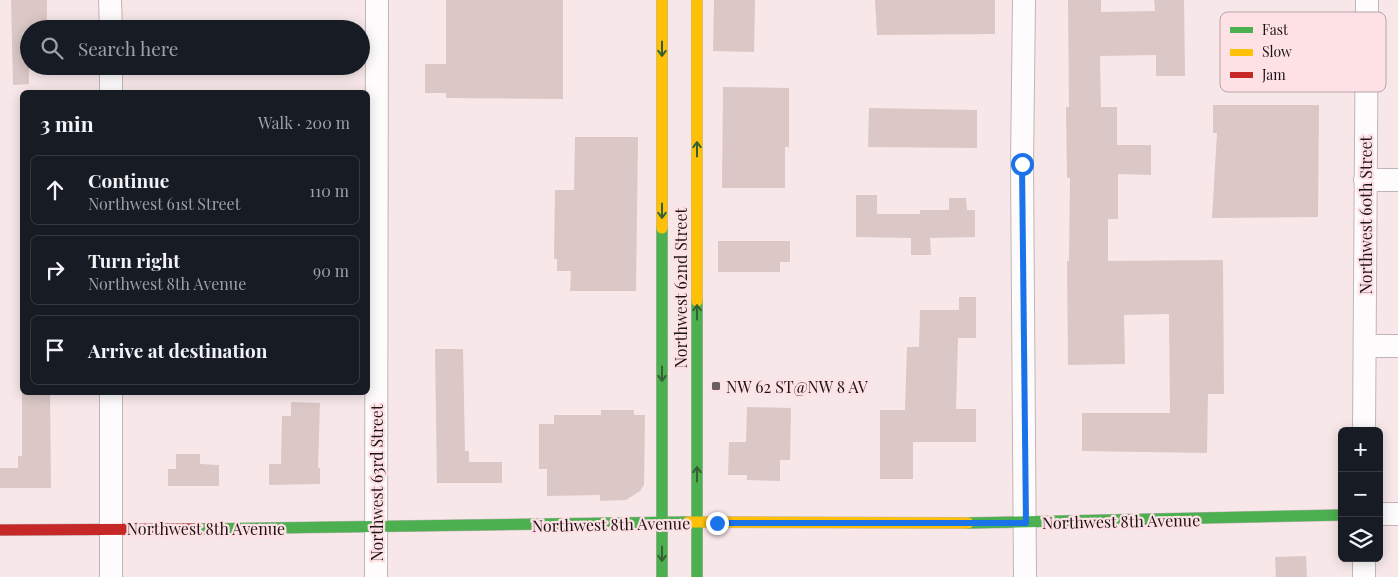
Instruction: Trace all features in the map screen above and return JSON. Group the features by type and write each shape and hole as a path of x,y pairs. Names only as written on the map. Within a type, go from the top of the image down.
{"street":[{"path":"110,0 111,20"},
{"name":"Northwest 63rd Street","path":"376,577 377,0"},
{"name":"Northwest 62nd Street","path":"662,0 662,577"},
{"name":"Northwest 62nd Street","path":"697,0 697,577"},
{"path":"1024,0 1022,164 1025,577"},
{"path":"111,75 111,90"},
{"name":"Northwest 60th Street","path":"1364,427 1366,92"},
{"path":"1366,180 1398,180"},
{"path":"1364,346 1398,346"},
{"path":"111,395 111,577"},
{"path":"1383,514 1398,514"},
{"name":"Northwest 8th Avenue","path":"0,530 376,528 662,522 1026,523 1338,515"},
{"path":"1364,562 1364,577"}],"building":[{"path":"11,0 47,0 47,20 20,20 20,75 29,75 29,84 13,85"},
{"path":"446,0 563,0 563,99 446,98 446,93 425,93 425,64 446,64"},
{"path":"714,0 755,0 754,52 713,51"},
{"path":"875,0 995,0 995,34 877,35"},
{"path":"1068,0 1101,0 1101,12 1155,11 1154,0 1184,0 1185,76 1156,76 1156,55 1100,56 1101,107 1117,107 1117,145 1151,145 1151,175 1118,174 1118,219 1108,219 1108,261 1223,260 1224,394 1208,394 1207,453 1082,451 1082,413 1170,413 1169,314 1124,315 1125,364 1068,365 1067,261 1069,261 1070,178 1067,178 1066,107 1069,107"},
{"path":"723,87 789,88 789,147 785,147 785,188 722,188"},
{"path":"1213,105 1319,105 1318,217 1212,218 1217,133 1213,133"},
{"path":"869,108 977,110 977,148 868,147"},
{"path":"575,137 638,137 636,291 570,291 571,271 557,271 557,259 554,259 555,190 574,190"},
{"path":"856,195 877,195 877,214 920,214 920,210 949,210 949,198 966,198 967,210 975,210 975,237 930,238 931,255 911,255 911,238 856,237"},
{"path":"718,241 790,241 790,262 780,262 780,272 718,272"},
{"path":"959,297 976,297 976,338 958,338 956,409 976,409 976,442 913,442 913,479 880,479 880,410 905,410 907,347 919,347 920,310 959,310"},
{"path":"435,349 463,349 465,451 469,451 469,462 502,462 502,483 437,483"},
{"path":"22,395 50,395 51,488 0,488 0,468 18,468 18,456 22,456"},
{"path":"291,402 320,403 318,468 320,468 320,484 269,485 269,464 281,464 282,416 291,416"},
{"path":"747,407 791,408 790,460 780,460 780,481 747,480 747,475 728,475 729,442 746,442"},
{"path":"601,410 634,410 634,415 645,415 644,485 640,491 626,500 600,501 600,495 547,496 547,469 539,469 539,424 554,424 554,415 601,415"},
{"path":"176,454 200,454 200,464 219,465 219,486 168,486 168,469 176,469"},
{"path":"1306,556 1307,577 1276,577 1275,557"}],"traffic: fast":[{"path":"662,228 662,577"},
{"path":"697,301 697,577"},
{"path":"968,523 1338,515"},
{"path":"195,529 688,522"}],"traffic: slow":[{"path":"662,0 662,228"},
{"path":"697,0 697,301"},
{"path":"688,522 968,523"}],"traffic: jam":[{"path":"0,530 195,529"}],"place":[{"name":"NW 62 ST@NW 8 AV","path":"716,386"}],"route":[{"path":"717,523 1026,523 1022,164"}]}
